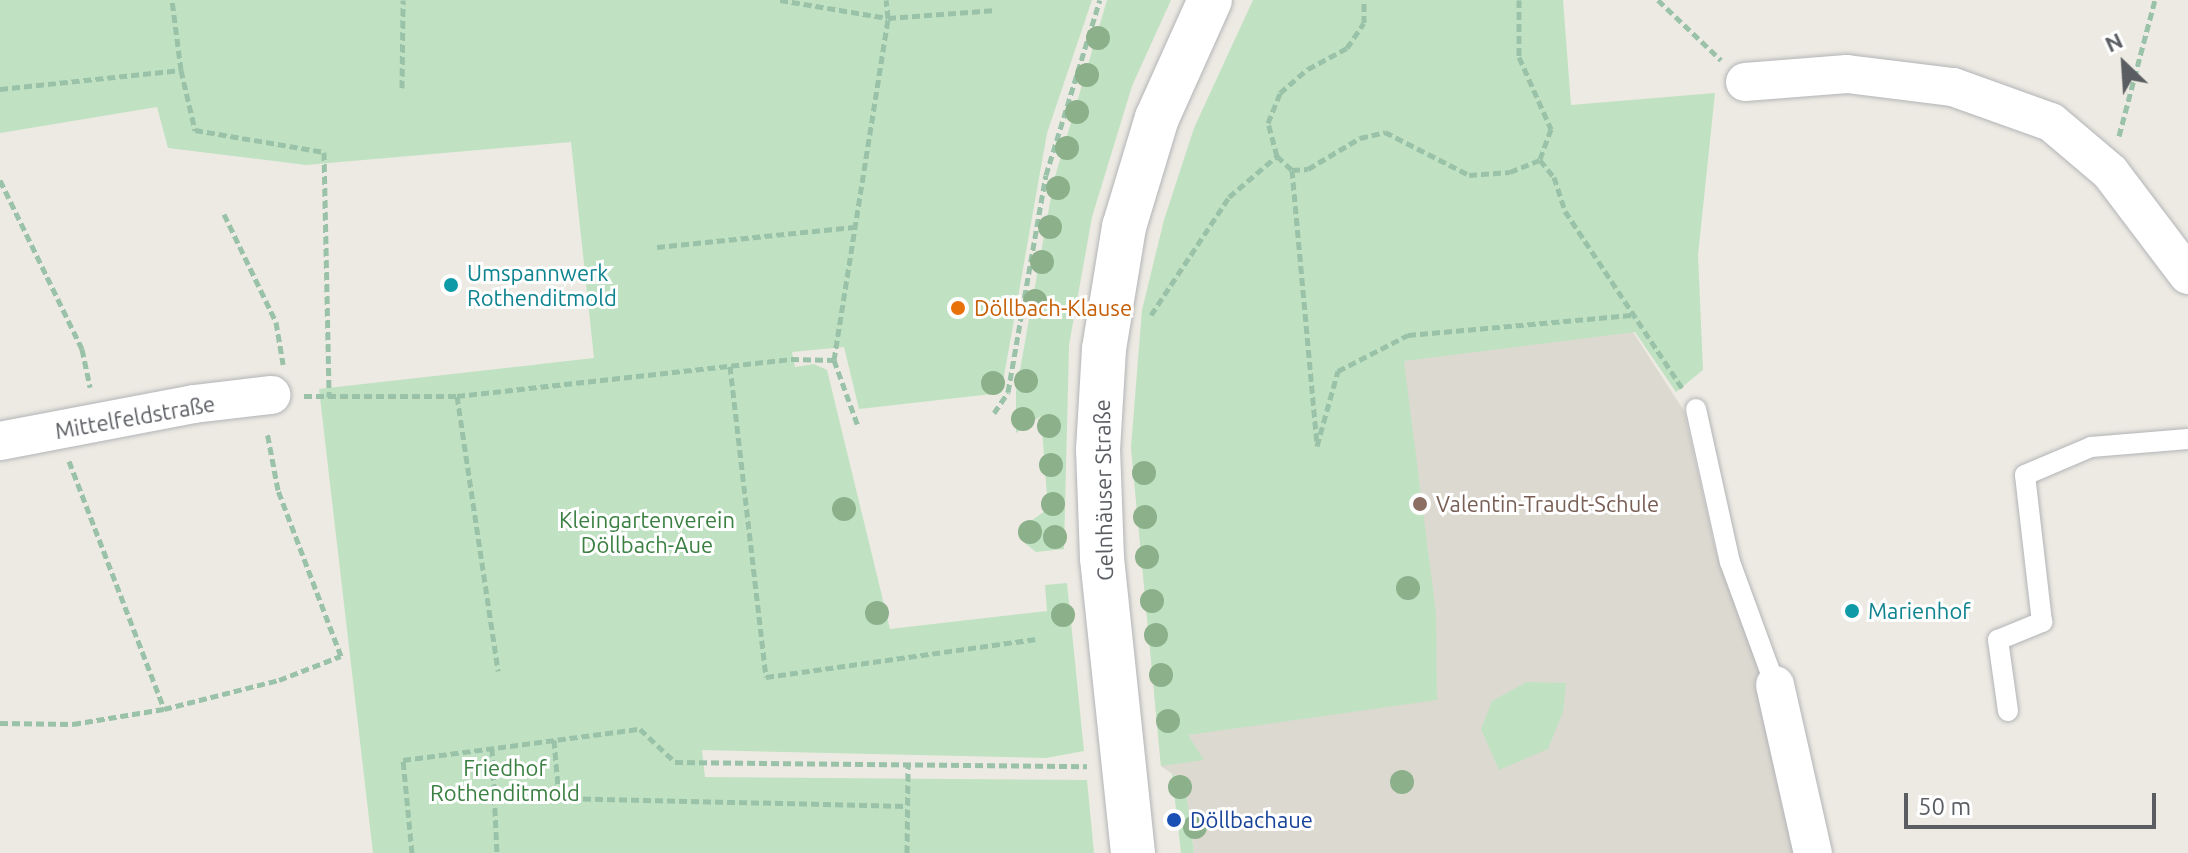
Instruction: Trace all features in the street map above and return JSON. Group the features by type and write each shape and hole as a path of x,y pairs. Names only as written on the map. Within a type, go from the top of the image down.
{"main road":[{"name":"Gelnhäuser Straße","path":"1133,853 1120,764 1101,543 1098,450 1104,349 1124,227 1157,118 1210,0"}],"street":[{"path":"1745,82 1847,74 1953,87 2051,122 2110,172 2188,275"},
{"name":"Mittelfeldstraße","path":"0,441 271,395"},
{"path":"1775,685 1813,853"}],"lane":[{"path":"1696,409 1730,562 1775,685"},
{"path":"2008,711 1998,640 2042,622 2025,475 2091,447 2188,439"}],"path":[{"path":"172,0 181,70 195,130 324,152 329,397"},
{"path":"402,88 403,0"},
{"path":"780,0 888,18 996,10"},
{"path":"858,426 834,360 888,18 886,0"},
{"path":"994,413 1008,392 1046,175 1100,0"},
{"path":"1364,0 1364,23 1347,48 1308,69 1280,93 1268,123 1277,156 1292,170 1317,446 1338,371 1408,335 1634,315"},
{"path":"1292,170 1308,169 1360,138 1385,132 1469,175 1510,172 1540,160 1551,129 1519,57 1519,0"},
{"path":"1658,0 1745,82"},
{"path":"2110,172 2155,0"},
{"path":"0,89 181,70"},
{"path":"1104,349 1133,341 1229,197 1277,156"},
{"path":"1540,160 1554,177 1565,211 1696,409"},
{"path":"0,180 82,349 99,423"},
{"path":"0,723 73,724 164,709 279,680 341,656 278,490 266,439 271,395 285,358 276,322 224,214"},
{"path":"657,247 854,227"},
{"path":"271,395 457,396 730,366 834,360"},
{"path":"730,366 766,677 1036,639"},
{"path":"457,396 498,671"},
{"path":"57,430 164,709"},
{"path":"412,853 403,760 640,729 675,762 1120,764"},
{"path":"554,740 559,798 907,806"},
{"path":"492,748 497,853"},
{"path":"907,853 908,765"}],"shaded area":[{"name":"Valentin-Traudt-Schule","path":"1555,211 1684,411 1716,553 1762,674 1802,853 1194,853 1185,783 1161,766 1131,447 1159,444"}],"green space":[{"name":"Kleingartenverein Döllbach-Aue","path":"0,0 1092,0 1047,133 1001,393 859,409 844,347 792,352 795,367 814,364 827,370 890,629 1047,611 1045,585 1067,583 1084,751 1046,758 702,750 705,777 1087,780 1094,853 373,853 319,389 594,358 571,142 306,165 168,148 157,107 0,133"},
{"path":"1107,0 1171,0 1132,86 1092,217 1069,345 1064,549 1036,552 1026,544 1021,528 1048,509 1041,416 1016,433 1016,392 1054,180"},
{"path":"1253,0 1563,0 1571,105 1715,93 1698,255 1703,370 1676,392 1635,332 1404,361 1436,613 1437,700 1188,735 1204,760 1161,766 1131,447 1142,310 1164,220 1194,128"},
{"path":"1527,682 1566,683 1563,712 1548,749 1499,770 1481,729 1492,701"},
{"path":"1172,774 1185,783 1194,853 1181,853"}],"place":[{"name":"Umspannwerk Rothenditmold","path":"451,285"},
{"name":"Döllbach-Klause","path":"958,308"},
{"name":"Valentin-Traudt-Schule","path":"1420,504"},
{"name":"Marienhof","path":"1852,611"},
{"name":"Döllbachaue","path":"1174,820"}],"park label":[{"name":"Friedhof Rothenditmold","path":"505,780"}]}
